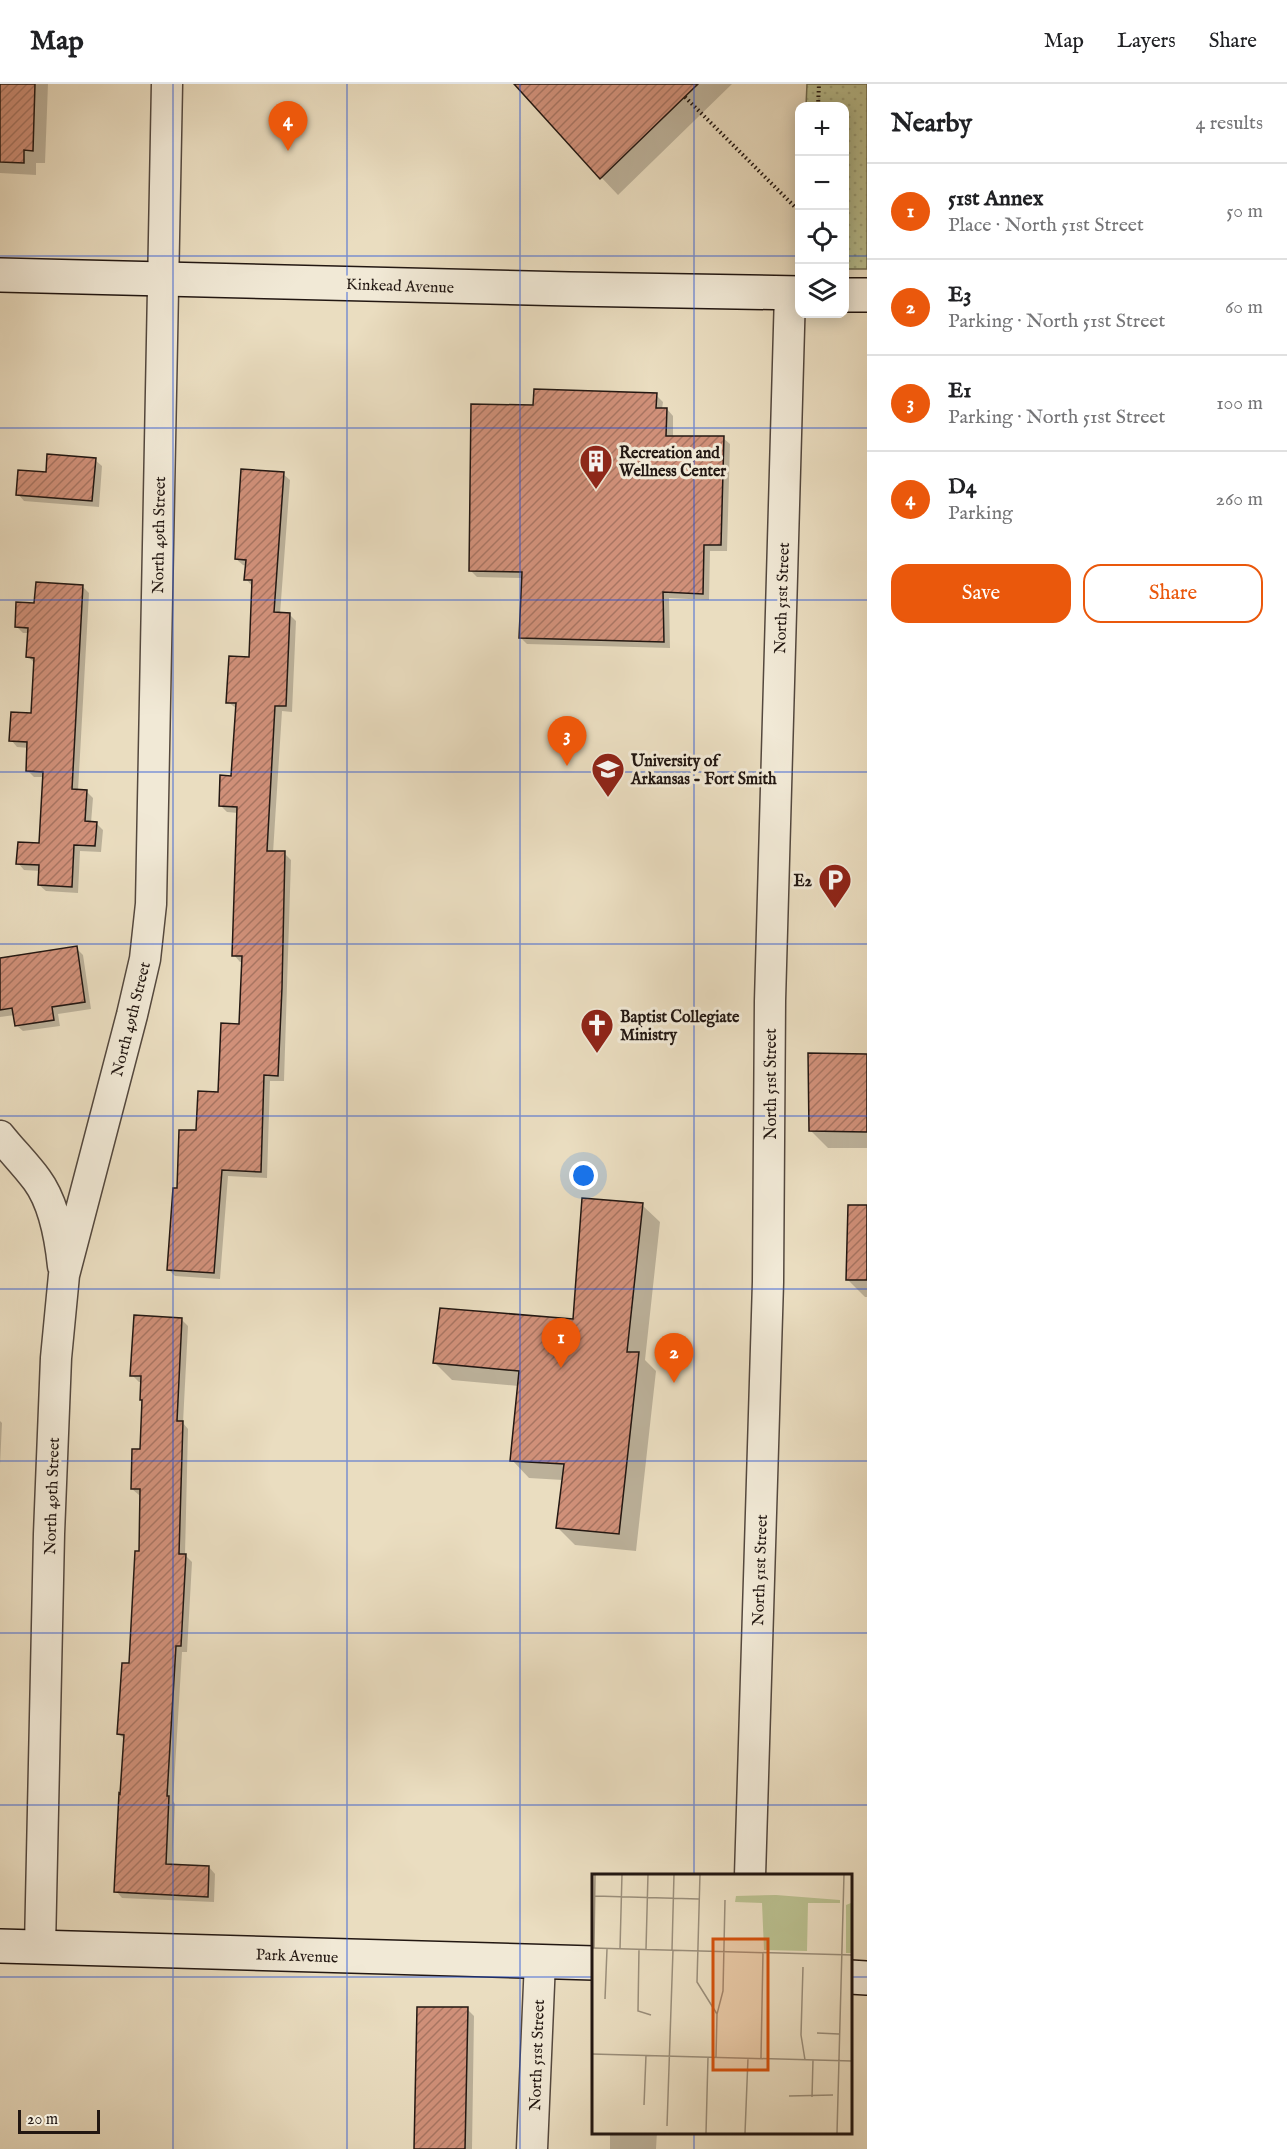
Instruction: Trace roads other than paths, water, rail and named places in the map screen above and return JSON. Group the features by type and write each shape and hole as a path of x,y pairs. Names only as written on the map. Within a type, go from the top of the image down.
{"street":[{"name":"North 49th Street","path":"40,1947 50,1510 56,1358 64,1275 132,1015 145,959 151,904 167,84"},
{"name":"Kinkead Avenue","path":"0,275 794,293"},
{"name":"North 51st Street","path":"750,1874 768,1282 770,1000 794,293"},
{"path":"849,295 867,295"},
{"path":"0,1136 38,1181 48,1200 60,1242 64,1275"},
{"name":"Park Avenue","path":"0,1946 592,1963"},
{"name":"North 51st Street","path":"532,2149 540,1961"},
{"path":"852,1977 867,1978"}],"place":[{"name":"D4","path":"288,151"},
{"name":"Recreation and Wellness Center","path":"596,490"},
{"name":"E1","path":"567,766"},
{"name":"University of Arkansas - Fort Smith","path":"608,798"},
{"name":"E2","path":"835,909"},
{"name":"Baptist Collegiate Ministry","path":"597,1054"},
{"name":"51st Annex","path":"561,1368"},
{"name":"E3","path":"674,1383"}]}
